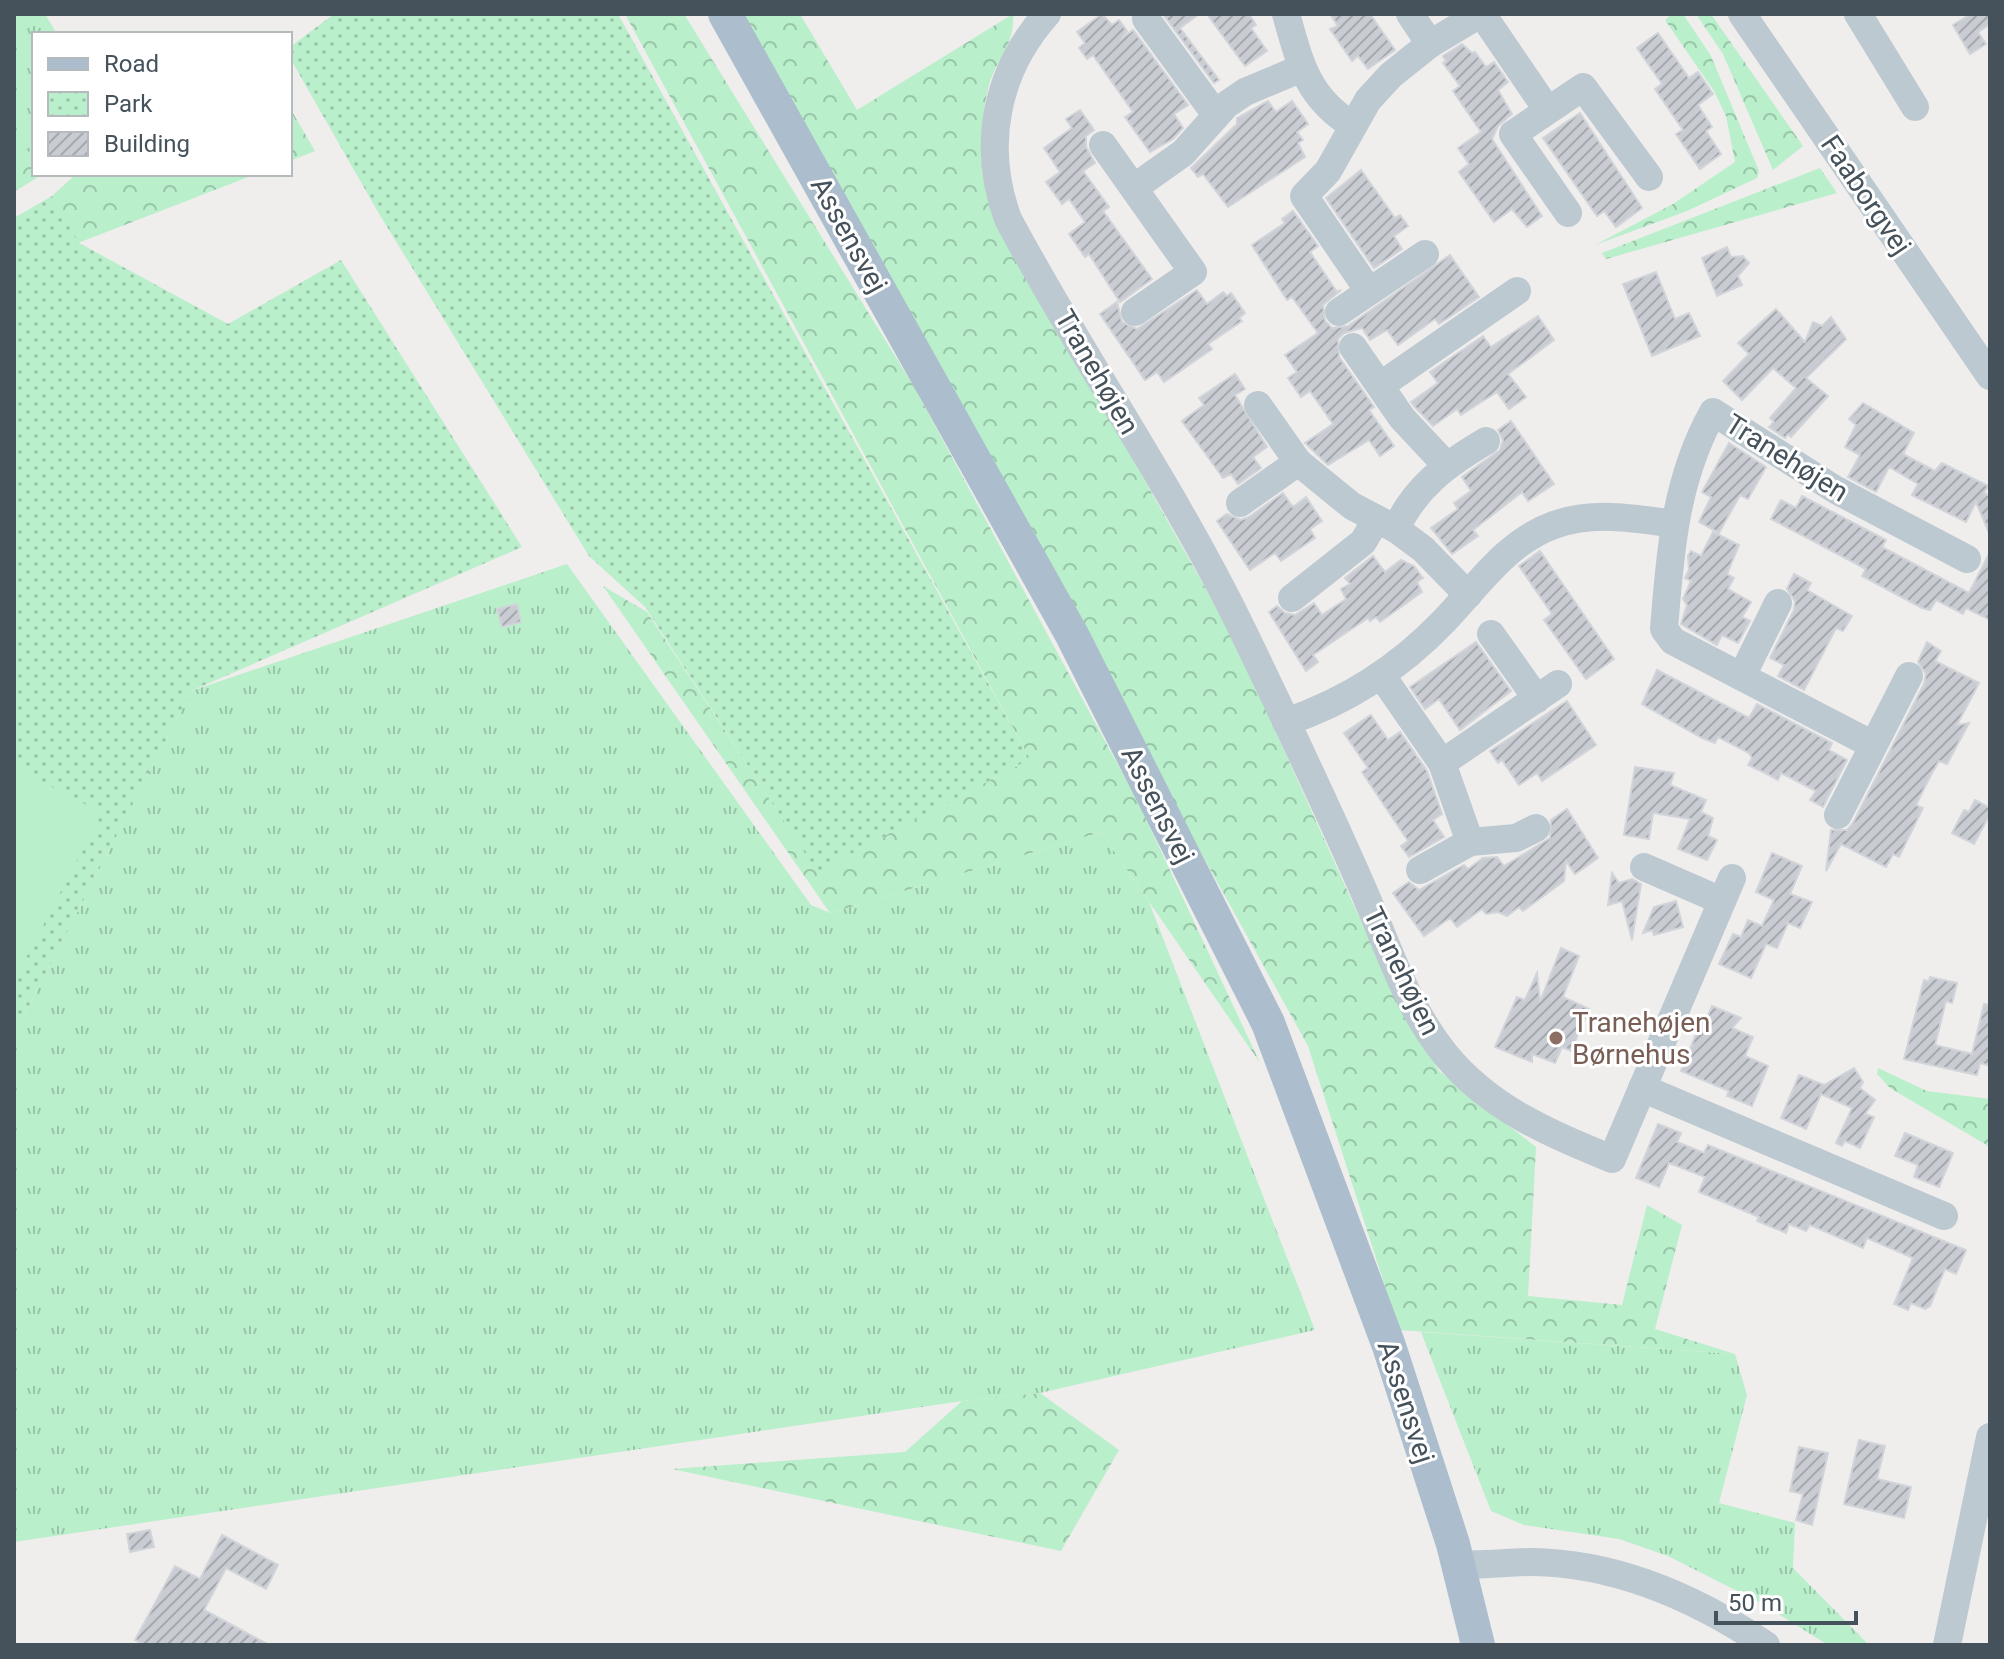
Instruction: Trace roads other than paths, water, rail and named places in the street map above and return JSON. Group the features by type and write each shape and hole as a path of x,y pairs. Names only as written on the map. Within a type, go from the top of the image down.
{"main road":[{"name":"Assensvej","path":"725,14 1072,635 1268,1023 1389,1346 1456,1554 1478,1645"}],"street":[{"name":"Tranehøjen","path":"1047,14 1029,35 1012,63 1000,96 994,158 1001,199 1023,248 1189,529 1286,722 1418,1013 1464,1077 1515,1115 1612,1159 1727,889 1644,867"},
{"path":"1286,14 1302,68 1330,111 1352,125"},
{"path":"1410,14 1430,44"},
{"path":"1369,291 1304,196 1328,171 1352,125 1391,75 1430,44 1481,14 1546,108"},
{"name":"Faaborgvej","path":"1742,14 1990,376"},
{"path":"1858,14 1915,107"},
{"path":"1146,19 1216,115"},
{"path":"1135,187 1183,153 1203,134 1216,115 1245,92 1302,68"},
{"path":"1568,213 1513,134 1546,108 1583,87 1649,177"},
{"path":"1103,145 1193,272 1135,312"},
{"path":"1339,312 1425,254"},
{"path":"1381,385 1517,291"},
{"path":"1353,347 1402,418 1446,465"},
{"path":"1258,405 1298,462 1333,492 1423,549 1468,595"},
{"name":"Tranehøjen","path":"1873,745 1673,641 1664,629 1681,485 1694,446 1713,412 1836,490 1967,559"},
{"path":"1292,598 1386,524 1446,465 1486,441"},
{"path":"1240,503 1298,462"},
{"path":"1286,722 1321,710 1382,676 1443,623 1500,560 1551,526 1608,516 1675,524"},
{"path":"1742,676 1778,603"},
{"path":"1442,763 1548,691 1491,634"},
{"path":"1382,676 1442,763 1470,842"},
{"path":"1838,815 1909,676"},
{"path":"1420,870 1470,842 1516,838 1536,828"},
{"path":"1642,1088 1944,1216"},
{"path":"1947,1645 1990,1437"},
{"path":"1456,1554 1595,1569 1657,1586 1717,1613 1766,1645"}],"place":[{"name":"Tranehøjen Børnehus","path":"1556,1038"}]}
